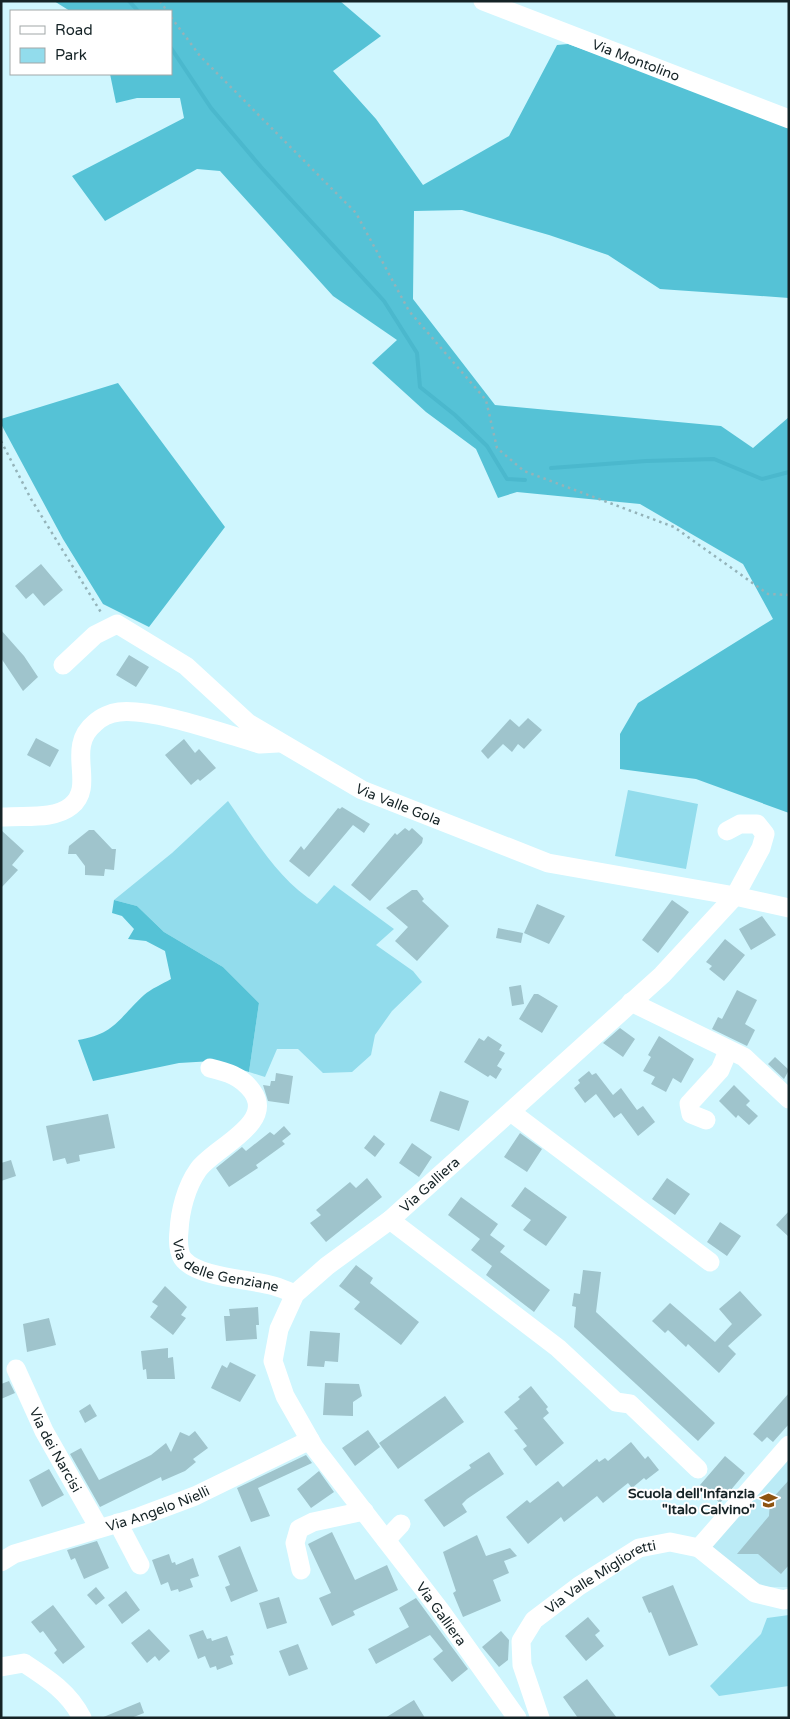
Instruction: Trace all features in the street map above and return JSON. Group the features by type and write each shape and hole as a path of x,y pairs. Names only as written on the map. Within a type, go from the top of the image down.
{"street":[{"name":"Via Montolino","path":"483,1 789,119"},
{"path":"63,665 95,636 117,624"},
{"name":"Via Valle Gola","path":"117,624 186,666 248,723 362,790 548,863 735,896 789,908"},
{"path":"4,817 52,815 71,806 80,794 80,747 86,730 100,718 118,712 143,712 260,744 282,743"},
{"name":"Via Galliera","path":"517,1718 440,1610 310,1440 285,1396 274,1361 279,1329 295,1294 326,1266 390,1220 511,1112 662,975 735,896 761,848 766,834 757,824 740,824 727,831"},
{"path":"631,1002 728,1051 744,1057 789,1099"},
{"path":"706,1120 691,1114 689,1104 720,1070 728,1051"},
{"name":"Via delle Genziane","path":"210,1068 230,1072 246,1083 255,1096 256,1114 249,1128 198,1170 180,1211 178,1241 183,1260 199,1270 275,1286 295,1294"},
{"path":"511,1112 710,1262"},
{"path":"390,1220 558,1348 616,1402 630,1404 698,1469"},
{"name":"Via dei Narcisi","path":"16,1369 44,1431 99,1528"},
{"name":"Via Angelo Nielli","path":"1,1562 14,1554 118,1523 195,1496 310,1440"},
{"path":"699,1548 789,1445"},
{"path":"301,1570 295,1543 299,1529 313,1522 364,1512"},
{"path":"118,1523 140,1565"},
{"path":"386,1540 401,1524"},
{"name":"Via Valle Miglioretti","path":"540,1718 522,1665 521,1641 534,1620 579,1586 639,1548 670,1542 699,1548 755,1593 784,1600 789,1598"},
{"path":"1,1667 24,1663 55,1684 76,1706 82,1718"}],"path":[{"path":"172,18 200,56 356,213 409,311 486,400 497,448 524,471 674,527 768,594 789,595"},
{"path":"1,441 31,499 98,612 117,624"}],"shaded area":[{"path":"54,1 340,1 381,36 333,71 376,119 423,185 509,136 557,45 568,44 694,89 789,128 789,298 660,289 608,255 549,235 462,210 414,211 413,299 495,405 721,426 753,448 789,417 789,813 696,779 620,769 620,734 638,703 773,619 743,564 640,504 517,492 498,498 476,449 426,412 372,363 397,340 333,296 220,171 197,169 105,221 72,176 184,118 180,98 137,98 116,103 110,75 172,75 172,10 68,10"},
{"path":"118,383 225,527 149,627 103,604 63,539 1,424 1,419"},
{"path":"114,900 137,906 164,932 223,967 259,1003 249,1072 213,1061 179,1063 93,1081 78,1040 100,1034 108,1029 144,995 171,979 165,951 146,941 128,939 134,929 122,916 112,913"},
{"name":"Scuola dell'Infanzia \"Italo Calvino\"","path":"789,1456 789,1587 768,1587 751,1581 710,1547"}],"green space":[{"path":"628,790 698,804 686,869 615,856"},
{"path":"228,801 257,844 290,883 303,894 317,904 334,885 394,929 376,945 413,971 422,982 392,1011 375,1035 371,1055 352,1072 323,1073 298,1049 277,1049 265,1077 249,1072 259,1003 223,967 164,932 137,906 114,900 172,853"},
{"path":"789,1615 789,1686 719,1696 710,1686 761,1634 767,1618"}],"building":[{"path":"41,564 63,590 44,606 33,593 26,599 15,586"},
{"path":"1,630 24,656 38,677 23,691 1,658"},
{"path":"129,655 149,667 136,687 116,675"},
{"path":"528,718 542,730 524,749 518,744 512,752 503,744 488,759 481,751 510,719 519,727"},
{"path":"36,738 59,750 50,767 27,755"},
{"path":"184,739 195,753 199,749 216,768 200,781 198,779 191,785 165,755"},
{"path":"342,807 370,824 364,833 353,825 309,877 289,861 301,846 304,850 338,808"},
{"path":"405,828 409,831 412,828 423,838 422,843 370,901 351,885 395,833 397,835"},
{"path":"1,830 24,851 12,865 18,870 1,888"},
{"path":"89,830 94,830 112,849 116,849 114,870 105,869 104,876 85,875 85,866 76,854 68,854 69,846"},
{"path":"412,890 417,890 424,899 422,901 449,926 417,961 395,941 408,927 386,908"},
{"path":"672,900 689,912 658,953 642,940"},
{"path":"537,904 565,916 549,944 524,933"},
{"path":"762,916 776,935 751,950 739,929"},
{"path":"498,928 523,933 521,943 496,938"},
{"path":"725,939 745,955 724,981 709,969 712,966 706,962"},
{"path":"521,985 524,1004 512,1006 509,987"},
{"path":"737,990 757,1000 745,1024 755,1030 747,1046 712,1029 718,1017 722,1019"},
{"path":"534,994 538,994 558,1006 542,1033 519,1019"},
{"path":"620,1028 635,1039 623,1057 603,1043"},
{"path":"488,1036 502,1045 499,1050 505,1053 497,1066 502,1069 496,1079 490,1075 488,1077 464,1062 479,1038 484,1041"},
{"path":"659,1036 694,1059 681,1083 673,1078 666,1092 651,1084 655,1077 643,1071 651,1057 648,1055"},
{"path":"775,1057 789,1070 784,1079 768,1064"},
{"path":"589,1071 592,1075 596,1073 613,1095 621,1088 637,1110 643,1106 655,1122 638,1136 621,1113 614,1118 596,1094 585,1103 574,1088 580,1083 578,1080"},
{"path":"276,1073 293,1076 289,1104 268,1101 263,1085 270,1086 271,1081 275,1081"},
{"path":"734,1085 750,1101 746,1105 758,1116 749,1125 738,1115 736,1118 719,1101"},
{"path":"440,1091 469,1101 459,1131 430,1121"},
{"path":"108,1114 115,1148 79,1155 80,1161 67,1164 65,1158 53,1161 46,1126"},
{"path":"284,1126 291,1134 282,1141 285,1144 256,1165 258,1168 229,1187 216,1168 242,1147 246,1151 270,1132 274,1135"},
{"path":"520,1133 542,1149 527,1172 504,1157"},
{"path":"374,1135 385,1144 375,1157 364,1148"},
{"path":"412,1143 432,1157 419,1177 399,1163"},
{"path":"11,1160 16,1176 1,1181 1,1163"},
{"path":"367,1178 382,1197 326,1242 310,1223 321,1215 316,1210 350,1182 356,1188"},
{"path":"667,1178 690,1194 675,1215 652,1199"},
{"path":"525,1187 567,1217 546,1246 523,1230 531,1220 511,1206"},
{"path":"461,1197 498,1224 490,1235 505,1246 500,1252 550,1290 534,1312 486,1275 492,1266 471,1250 480,1239 448,1215"},
{"path":"789,1211 789,1237 776,1225"},
{"path":"720,1222 741,1236 727,1256 707,1242"},
{"path":"356,1265 373,1278 370,1283 419,1322 401,1345 354,1309 360,1302 339,1286"},
{"path":"583,1270 601,1272 596,1312 715,1423 698,1441 574,1327 576,1307 572,1306 574,1293 580,1294"},
{"path":"165,1286 187,1307 181,1315 186,1318 173,1335 150,1317 158,1306 152,1302"},
{"path":"740,1291 762,1315 728,1346 736,1354 719,1373 688,1344 686,1347 668,1330 665,1333 652,1321 670,1303 715,1342 732,1324 719,1309"},
{"path":"258,1307 259,1325 256,1325 257,1339 226,1341 224,1316 230,1316 229,1309"},
{"path":"49,1318 56,1345 27,1352 23,1324"},
{"path":"310,1331 340,1333 338,1362 325,1361 324,1367 307,1366"},
{"path":"168,1348 168,1358 173,1357 175,1379 147,1379 146,1369 143,1370 141,1351"},
{"path":"230,1362 256,1375 240,1402 211,1388 222,1365 227,1368"},
{"path":"9,1381 15,1393 1,1399 1,1384"},
{"path":"325,1383 359,1384 362,1396 353,1402 353,1416 323,1415"},
{"path":"531,1386 548,1407 546,1409 549,1413 543,1418 564,1443 536,1466 523,1449 527,1446 514,1430 518,1429 504,1412 520,1399 518,1397"},
{"path":"789,1393 789,1424 773,1442 767,1437 762,1442 753,1434"},
{"path":"445,1396 464,1422 398,1469 379,1443"},
{"path":"90,1404 97,1416 85,1423 79,1411"},
{"path":"368,1430 380,1447 355,1466 342,1448"},
{"path":"195,1431 208,1448 193,1459 196,1462 185,1471 162,1481 161,1477 100,1507 70,1454 81,1448 99,1480 151,1455 166,1443 171,1452 180,1432 189,1436"},
{"path":"631,1442 645,1459 648,1456 659,1470 646,1480 644,1478 632,1488 628,1483 603,1503 597,1496 564,1522 561,1517 528,1544 506,1517 527,1500 530,1503 558,1481 563,1487 597,1459 599,1462 605,1458 608,1461"},
{"path":"489,1452 504,1474 467,1499 462,1504 467,1512 444,1527 424,1500 471,1468 469,1465"},
{"path":"306,1455 312,1463 258,1488 270,1516 251,1522 237,1488"},
{"path":"725,1456 745,1473 720,1503 700,1485"},
{"path":"49,1469 64,1495 42,1507 29,1480"},
{"path":"319,1471 334,1492 311,1508 297,1489"},
{"path":"789,1480 789,1565 781,1574 758,1554 737,1554 769,1516 770,1501"},
{"path":"332,1532 355,1580 387,1565 398,1590 353,1611 355,1615 332,1626 319,1598 331,1593 308,1544"},
{"path":"477,1535 486,1556 510,1548 517,1556 504,1561 509,1573 493,1580 501,1601 463,1617 453,1593 456,1591 443,1552"},
{"path":"97,1541 109,1568 84,1579 75,1558 71,1560 67,1550"},
{"path":"240,1546 258,1591 231,1602 225,1587 230,1585 218,1556"},
{"path":"169,1554 172,1563 175,1562 176,1565 193,1558 199,1576 190,1579 193,1587 179,1592 178,1589 171,1591 168,1582 161,1585 152,1560"},
{"path":"673,1585 698,1645 669,1656 651,1612 649,1613 642,1597"},
{"path":"96,1587 105,1598 96,1605 87,1595"},
{"path":"126,1591 140,1610 122,1624 108,1605"},
{"path":"279,1597 287,1623 267,1629 259,1603"},
{"path":"416,1598 468,1669 452,1682 433,1659 443,1651 430,1635 376,1664 368,1649 409,1627 399,1608"},
{"path":"53,1605 85,1647 63,1664 54,1653 57,1650 43,1631 40,1633 31,1622"},
{"path":"588,1617 600,1631 595,1635 604,1646 586,1661 565,1636"},
{"path":"149,1629 170,1651 159,1661 155,1656 147,1663 131,1643"},
{"path":"203,1630 207,1639 211,1638 212,1641 227,1636 234,1655 230,1656 233,1664 217,1670 216,1666 210,1668 205,1656 198,1659 189,1635"},
{"path":"501,1631 509,1640 508,1660 499,1667 482,1647"},
{"path":"298,1644 308,1669 289,1676 279,1651"},
{"path":"587,1679 617,1718 578,1718 563,1697"},
{"path":"414,1700 425,1718 385,1718"},
{"path":"140,1702 144,1713 131,1718 101,1718"}],"waterway":[{"path":"129,1 137,10"},
{"path":"172,50 211,108 261,167 384,301 417,353 420,387 455,415 487,446 507,479 525,480"},
{"path":"551,468 646,461 714,459 762,479 789,472"}],"place":[{"name":"Scuola dell'Infanzia \"Italo Calvino\"","path":"769,1501"}]}
